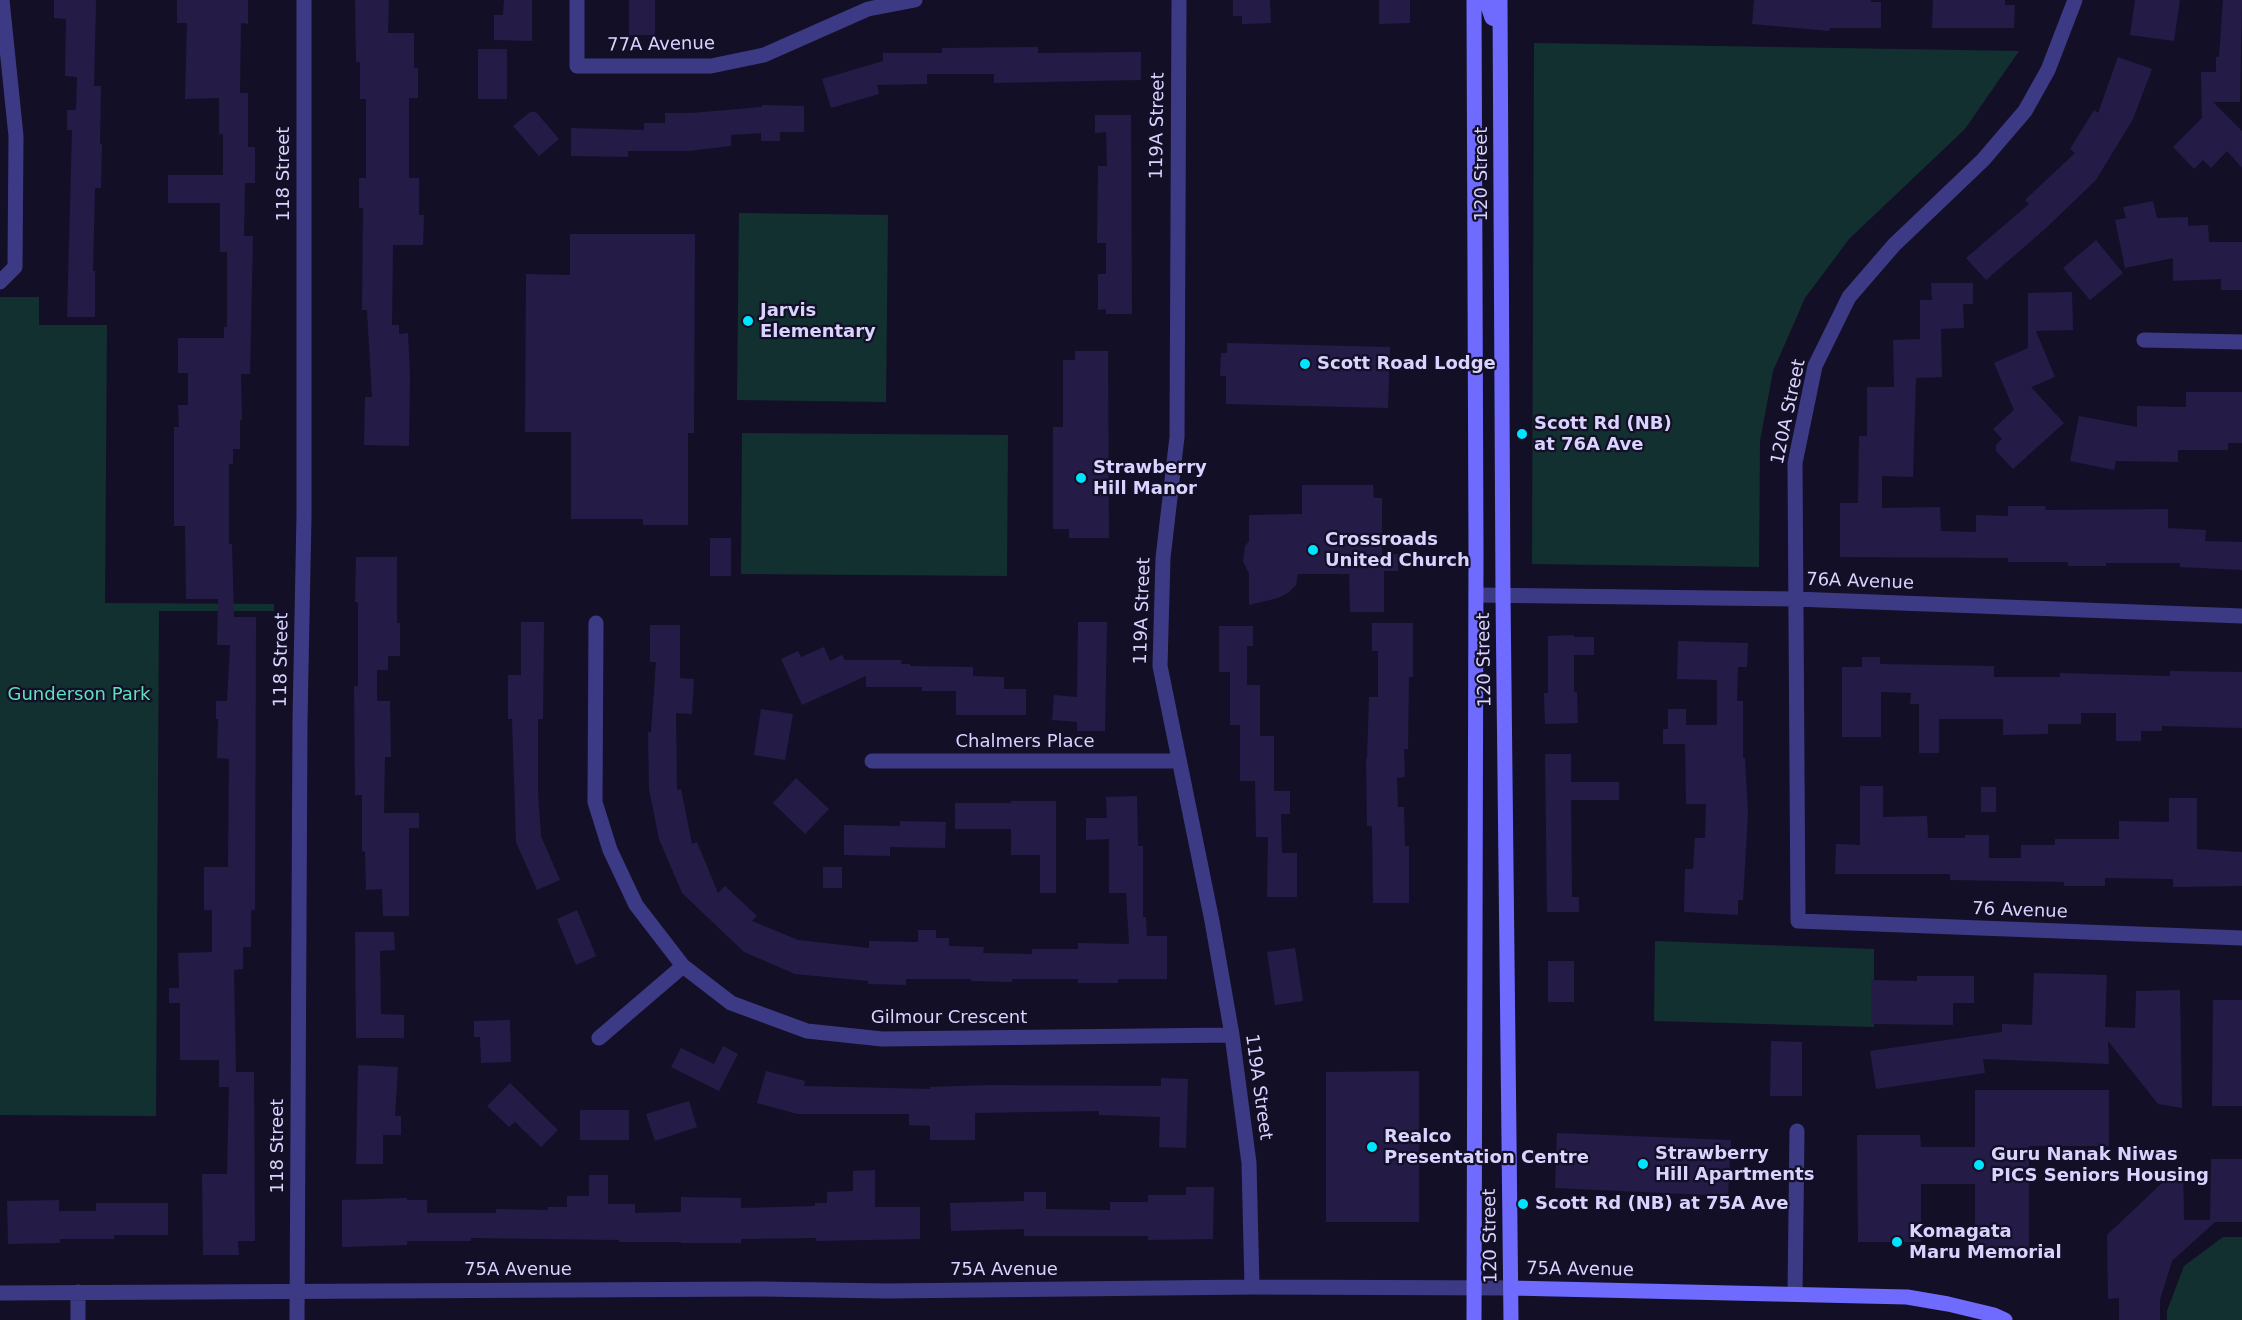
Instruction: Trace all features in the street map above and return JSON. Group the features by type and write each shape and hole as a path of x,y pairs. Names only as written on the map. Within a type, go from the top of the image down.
{"main road":[{"name":"120 Street","path":"1474,0 1476,595 1474,1320"},
{"path":"1488,0 1492,18 1500,21"},
{"name":"120 Street","path":"1500,0 1503,595 1512,1320"},
{"name":"75A Avenue","path":"1511,1288 1907,1298 1948,1304 1994,1315 2005,1320"}],"street":[{"path":"0,282 15,267 16,136 2,0"},
{"name":"118 Street","path":"297,1320 304,516 304,0"},
{"name":"77A Avenue","path":"578,0 577,66 711,66 764,55 868,9 915,0"},
{"name":"119A Street","path":"1179,0 1177,437 1163,558 1160,666 1212,921 1232,1035 1249,1163 1252,1287"},
{"name":"120A Street","path":"1798,921 1795,463 1815,366 1849,297 1894,245 1983,160 2025,111 2048,70 2075,0"},
{"path":"2145,340 2242,342"},
{"name":"76A Avenue","path":"1476,595 1795,599 2242,616"},
{"name":"Gilmour Crescent","path":"596,623 595,802 610,850 636,905 683,966 731,1003 807,1031 882,1039 1232,1035"},
{"name":"Chalmers Place","path":"872,761 1179,761"},
{"name":"76 Avenue","path":"1798,921 2242,939"},
{"path":"599,1038 683,966"},
{"path":"1795,1294 1797,1131"},
{"name":"75A Avenue","path":"0,1293 762,1289 899,1291 1252,1287 1511,1288"},
{"path":"78,1292 78,1320"}],"green space":[{"path":"1534,43 2019,51 1965,129 1849,239 1805,298 1773,371 1760,441 1759,567 1532,564"},
{"path":"739,213 888,215 886,402 737,400"},
{"name":"Gunderson Park","path":"0,297 39,297 39,325 107,325 105,603 274,604 274,611 159,611 156,1116 0,1115"},
{"path":"742,433 1008,435 1007,576 741,574"},
{"path":"1655,941 1874,949 1874,1027 1654,1021"},
{"path":"2223,1237 2242,1237 2242,1320 2167,1320 2167,1311 2184,1266"}],"building":[{"path":"54,0 96,0 94,86 101,86 100,144 102,144 101,188 95,188 93,271 95,271 95,317 67,317 72,130 67,130 67,110 76,110 77,77 65,76 66,19 54,18"},
{"path":"177,0 248,0 248,24 241,23 240,93 248,93 248,147 255,147 255,183 245,183 244,236 253,236 250,374 241,374 240,449 233,449 233,464 229,464 229,544 232,544 234,617 256,617 255,910 251,910 251,947 243,947 243,969 234,970 236,1072 254,1072 255,1241 238,1241 239,1255 203,1255 202,1174 227,1174 229,1087 219,1087 219,1060 180,1060 180,1003 169,1003 169,988 179,988 178,953 212,952 212,910 204,910 204,867 228,867 229,759 217,758 216,701 227,701 230,645 217,645 218,599 186,599 185,526 174,526 174,427 179,427 178,405 188,405 188,373 178,373 178,338 224,338 224,327 227,327 227,252 220,252 220,203 168,203 168,175 223,175 223,134 219,134 219,98 185,99 187,23 177,23"},
{"path":"355,0 389,0 388,33 414,33 414,68 418,68 418,98 409,98 409,178 419,178 419,215 424,215 423,245 393,245 392,325 399,325 399,334 408,333 409,446 364,445 365,397 372,397 367,310 362,310 363,208 359,208 359,178 366,178 366,99 360,99 360,62 356,62"},
{"path":"504,0 532,0 532,41 494,40 494,15 503,15"},
{"path":"629,0 655,0 655,35 629,35"},
{"path":"1233,0 1270,0 1271,23 1242,24 1242,16 1233,16"},
{"path":"1379,0 1410,0 1410,23 1379,24"},
{"path":"1754,0 1871,0 1871,2 1881,2 1881,28 1830,28 1829,31 1752,24"},
{"path":"1933,0 2005,0 2005,5 2015,5 2014,28 1932,28"},
{"path":"2135,0 2180,0 2174,41 2130,35"},
{"path":"2223,0 2242,0 2240,102 2213,102 2242,131 2242,168 2227,151 2211,168 2203,160 2194,169 2173,147 2202,118 2201,72 2216,72"},
{"path":"1038,47 1038,53 1141,52 1141,80 994,83 994,74 927,74 927,84 877,85 879,94 831,108 822,79 883,61 883,53 942,53 942,48"},
{"path":"478,49 507,49 507,99 478,99"},
{"path":"2118,57 2152,69 2133,119 2096,180 2045,229 1986,280 1966,258 2029,204 2025,200 2075,153 2070,149 2094,110 2098,113"},
{"path":"762,105 804,106 804,132 780,132 780,141 761,141 761,133 731,135 731,146 689,151 628,151 628,157 571,156 571,128 644,130 644,123 665,123 665,113 691,113 762,107"},
{"path":"530,112 536,112 559,139 539,156 513,126"},
{"path":"1095,115 1131,115 1132,314 1106,314 1106,309 1098,310 1098,274 1106,274 1106,243 1097,243 1098,166 1107,166 1106,132 1095,133"},
{"path":"2153,201 2157,218 2188,217 2188,226 2208,225 2209,242 2242,242 2242,290 2221,290 2221,279 2173,281 2173,258 2125,268 2115,220 2126,218 2123,207"},
{"path":"570,234 695,234 694,433 688,433 688,525 643,525 643,519 571,519 571,432 525,432 526,274 570,275"},
{"path":"2096,240 2123,273 2090,300 2063,268"},
{"path":"1931,283 1973,283 1973,304 1963,304 1964,328 1941,329 1942,377 1916,378 1913,477 1882,476 1882,508 1940,507 1941,531 1976,532 1976,515 2008,516 2008,506 2045,506 2046,510 2168,509 2168,528 2206,530 2205,541 2242,542 2242,570 2180,567 2180,563 2106,563 2106,566 2068,566 2068,562 2008,562 2008,558 1840,557 1840,503 1858,503 1859,436 1867,436 1867,387 1894,387 1893,340 1920,339 1920,300 1932,300"},
{"path":"2072,292 2073,330 2036,331 2055,377 2031,387 2064,423 2013,469 1996,451 1996,445 2002,439 1993,429 2014,410 1994,363 2028,348 2028,293"},
{"name":"Scott Road Lodge","path":"1227,343 1390,347 1388,408 1226,404 1226,376 1220,376 1221,353 1227,353"},
{"name":"Strawberry Hill Manor","path":"1075,351 1108,351 1109,538 1069,538 1069,529 1053,529 1053,427 1063,427 1063,360 1075,360"},
{"path":"2186,392 2242,392 2242,443 2228,443 2228,450 2178,450 2178,462 2116,461 2114,470 2070,461 2079,416 2137,427 2137,406 2186,407"},
{"name":"Crossroads United Church","path":"1302,485 1373,485 1374,498 1382,498 1382,554 1398,554 1398,571 1384,571 1384,612 1350,612 1349,574 1298,574 1296,585 1288,593 1278,598 1249,605 1249,574 1243,561 1245,546 1249,541 1249,515 1302,514"},
{"path":"710,538 731,538 731,576 710,576"},
{"path":"356,557 397,557 397,623 400,623 400,656 388,656 388,670 377,670 377,701 390,701 391,757 385,757 384,813 419,813 419,828 409,828 409,916 383,916 382,889 366,890 365,852 362,851 362,795 355,795 354,686 358,686"},
{"path":"521,622 544,622 543,719 538,719 538,792 541,836 560,880 537,890 516,842 512,719 508,719 508,675 521,675"},
{"path":"1078,622 1107,622 1105,731 1077,731 1077,722 1052,720 1054,695 1077,697"},
{"path":"1372,623 1413,623 1413,677 1409,677 1408,749 1404,749 1405,777 1397,778 1398,807 1404,807 1405,846 1409,846 1409,903 1373,903 1372,826 1367,826 1366,759 1369,697 1378,697 1378,651 1372,651"},
{"path":"650,625 680,625 680,678 694,679 692,714 676,713 677,790 681,789 692,844 697,842 718,893 725,886 757,916 752,921 798,940 869,948 869,941 918,942 918,930 936,930 936,938 949,938 949,946 984,947 983,953 1032,954 1032,949 1078,949 1078,943 1129,944 1126,893 1109,893 1109,839 1086,840 1086,818 1107,818 1106,797 1137,796 1138,846 1143,846 1143,917 1146,917 1147,936 1167,936 1167,979 1118,979 1118,983 1078,983 1078,979 1012,979 1012,982 971,981 971,979 906,979 906,985 868,984 868,981 795,974 744,952 682,893 659,839 649,789 648,732 651,732 656,662 650,662"},
{"path":"1219,626 1253,626 1253,646 1247,646 1247,685 1260,685 1260,736 1274,736 1274,791 1290,791 1290,814 1281,814 1282,853 1297,853 1297,897 1267,897 1268,837 1256,837 1255,781 1240,781 1240,725 1230,725 1230,672 1219,672"},
{"path":"1574,635 1574,637 1594,637 1594,655 1574,655 1574,692 1577,692 1578,723 1545,724 1544,693 1548,693 1548,636"},
{"path":"1678,641 1748,643 1747,667 1738,667 1737,701 1743,701 1743,758 1745,758 1748,814 1743,900 1738,900 1738,915 1684,912 1685,869 1693,869 1695,838 1705,838 1706,804 1686,804 1685,744 1663,744 1663,729 1668,729 1668,709 1686,709 1686,725 1717,725 1717,680 1677,679"},
{"path":"824,647 830,661 842,655 845,660 902,660 901,664 910,664 910,666 973,667 973,676 1004,677 1004,689 1026,689 1026,715 956,715 956,691 922,691 922,687 866,687 866,676 802,705 781,659 798,651 801,657"},
{"path":"1862,657 1880,657 1880,664 1994,666 1994,677 2060,677 2060,673 2170,676 2170,671 2242,672 2242,728 2162,726 2162,731 2141,731 2141,741 2116,741 2116,713 2081,713 2081,724 2048,724 2048,734 2003,735 2003,719 1939,719 1939,753 1919,753 1919,704 1910,704 1911,693 1881,692 1881,737 1842,737 1842,667 1862,667"},
{"path":"761,709 793,714 785,760 754,755"},
{"path":"1545,754 1571,754 1571,782 1619,782 1619,800 1571,800 1572,897 1579,897 1579,912 1547,912"},
{"path":"796,778 829,809 805,834 773,803"},
{"path":"1860,786 1883,786 1883,817 1927,816 1928,838 1965,838 1965,835 1989,835 1989,858 2021,858 2021,845 2055,845 2055,839 2119,839 2119,821 2169,822 2169,798 2197,798 2197,849 2242,852 2242,886 2173,887 2173,879 2105,878 2105,886 2064,886 2064,882 1950,880 1950,874 1835,874 1836,844 1860,845"},
{"path":"1981,787 1996,787 1996,812 1981,812"},
{"path":"1011,801 1056,801 1056,893 1040,893 1040,855 1011,855 1011,829 955,829 955,803 1011,803"},
{"path":"900,821 946,822 945,848 890,847 890,856 844,855 844,825 900,826"},
{"path":"823,867 842,867 842,888 823,888"},
{"path":"577,910 596,956 576,965 557,919"},
{"path":"355,932 394,932 395,950 380,951 381,1014 404,1015 404,1038 356,1038"},
{"path":"1295,948 1303,1001 1275,1005 1267,952"},
{"path":"1548,961 1574,961 1574,1002 1548,1002"},
{"path":"2034,973 2107,975 2105,1027 2135,1028 2136,991 2180,990 2182,1108 2158,1104 2108,1041 2109,1064 1983,1059 1985,1073 1876,1089 1870,1051 2002,1032 2002,1024 2032,1025"},
{"path":"1917,976 1974,976 1974,1003 1953,1003 1953,1025 1871,1024 1871,980 1917,981"},
{"path":"2213,1000 2242,1000 2242,1106 2212,1106"},
{"path":"510,1020 511,1062 481,1063 480,1037 474,1037 474,1021"},
{"path":"1771,1041 1802,1042 1802,1096 1770,1096"},
{"path":"723,1046 738,1054 719,1091 671,1067 681,1048 714,1064"},
{"path":"358,1065 398,1067 395,1116 401,1116 401,1135 383,1135 383,1164 356,1164"},
{"path":"766,1071 805,1081 804,1086 930,1089 930,1087 986,1085 1161,1086 1161,1078 1188,1079 1186,1148 1159,1147 1160,1117 1099,1115 1099,1111 975,1113 975,1140 930,1140 930,1126 909,1125 909,1114 797,1114 757,1103"},
{"name":"Realco Presentation Centre","path":"1419,1071 1419,1222 1326,1222 1326,1072"},
{"path":"510,1083 558,1130 541,1147 515,1122 509,1127 487,1106"},
{"name":"Guru Nanak Niwas PICS Seniors Housing","path":"1975,1090 2109,1090 2109,1146 2029,1146 2029,1257 1975,1257 1975,1184 1921,1184 1921,1242 1858,1242 1857,1135 1920,1135 1921,1147 1975,1147"},
{"path":"689,1101 697,1127 655,1141 646,1114"},
{"path":"580,1110 629,1110 629,1140 580,1140"},
{"name":"Strawberry Hill Apartments","path":"1557,1133 1731,1140 1728,1196 1555,1188"},
{"path":"2211,1159 2242,1159 2242,1222 2215,1222 2172,1261 2160,1300 2160,1320 2119,1320 2119,1298 2108,1299 2107,1235 2183,1163 2184,1220 2210,1220"},
{"path":"875,1170 875,1207 920,1207 920,1239 816,1241 816,1238 741,1239 741,1243 681,1243 471,1238 471,1241 407,1241 407,1245 342,1247 342,1200 407,1198 407,1200 427,1200 427,1213 496,1213 496,1209 548,1210 548,1207 567,1207 567,1196 589,1196 589,1175 608,1175 608,1204 635,1204 635,1213 681,1212 681,1197 741,1198 741,1208 815,1206 815,1203 827,1203 827,1192 853,1191 853,1171"},
{"path":"1186,1187 1214,1187 1213,1239 1148,1240 1148,1236 1024,1236 1024,1229 951,1231 950,1203 1024,1201 1024,1192 1046,1192 1046,1209 1110,1210 1110,1202 1148,1202 1148,1195 1186,1195"},
{"path":"59,1200 59,1211 96,1211 96,1203 168,1203 168,1235 114,1235 114,1239 60,1239 60,1243 8,1244 7,1201"}],"place":[{"name":"Jarvis Elementary","path":"748,321"},
{"name":"Scott Road Lodge","path":"1305,364"},
{"name":"Scott Rd (NB) at 76A Ave","path":"1522,434"},
{"name":"Strawberry Hill Manor","path":"1081,478"},
{"name":"Crossroads United Church","path":"1313,550"},
{"name":"Realco Presentation Centre","path":"1372,1147"},
{"name":"Strawberry Hill Apartments","path":"1643,1164"},
{"name":"Guru Nanak Niwas PICS Seniors Housing","path":"1979,1165"},
{"name":"Scott Rd (NB) at 75A Ave","path":"1523,1204"},
{"name":"Komagata Maru Memorial","path":"1897,1242"}]}
